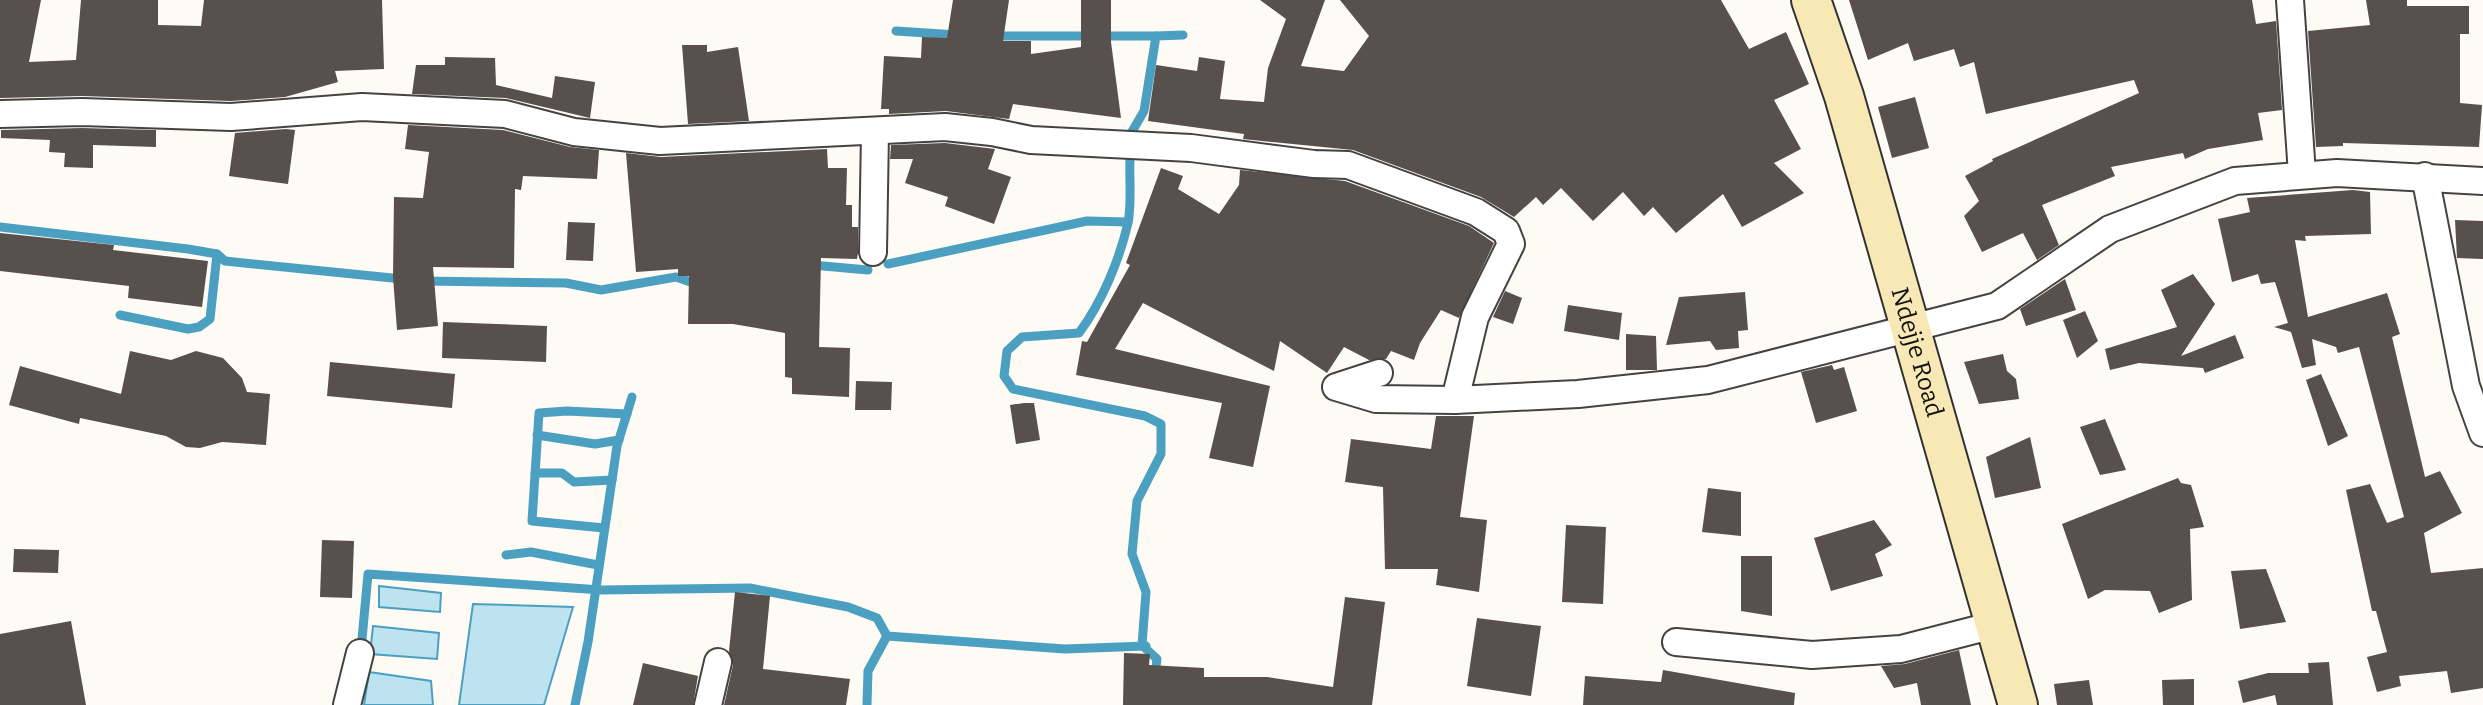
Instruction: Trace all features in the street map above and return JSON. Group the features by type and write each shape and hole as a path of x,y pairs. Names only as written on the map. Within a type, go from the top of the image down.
{"street":[{"name":"Ndejje Road","path":"1811,0 1844,96 2018,705"},
{"path":"2290,0 2302,174"},
{"path":"0,114 82,111 231,117 362,107 505,114 574,132 660,141 945,127 1031,140 1191,148 1314,164 1348,165 1476,212 1506,231 1510,244 1475,317 1455,400"},
{"path":"873,252 875,132"},
{"path":"1379,373 1336,387 1376,399 1455,400 1578,394 1708,380 1997,306 2110,229 2235,181 2302,174 2425,176 2483,181"},
{"path":"2425,176 2466,386 2483,433"},
{"path":"1676,642 1812,655 1901,649 1994,625"},
{"path":"347,705 360,653"},
{"path":"708,705 718,662"}],"water":[{"path":"379,586 441,593 440,612 379,607"},
{"path":"473,604 573,607 544,705 459,705"},
{"path":"373,626 439,633 437,659 370,654"},
{"path":"369,672 431,681 433,705 364,705"}],"building":[{"path":"0,0 41,0 29,62 76,60 81,0 158,0 158,25 201,26 204,0 382,0 384,69 335,71 338,82 285,97 231,101 82,96 0,98"},
{"path":"953,0 1009,0 1003,41 1031,41 1031,54 1081,47 1081,0 1111,0 1111,42 1121,118 1013,104 1009,119 946,111 889,114 889,109 881,109 884,56 921,58 922,37 947,38"},
{"path":"1260,0 1325,0 1301,66 1344,71 1369,36 1340,0 1721,0 1749,49 1786,32 1809,84 1774,100 1801,149 1774,163 1804,193 1742,227 1723,194 1676,233 1653,207 1644,216 1623,192 1593,221 1561,188 1543,205 1536,197 1514,217 1481,197 1353,150 1243,139 1244,134 1148,121 1156,65 1197,71 1199,57 1225,61 1220,99 1264,102 1268,68 1286,19"},
{"path":"1849,0 2252,0 2256,24 2276,21 2282,110 2258,113 2263,140 2208,149 2185,159 2183,153 2111,167 2115,176 2042,205 2059,245 2037,260 2023,233 1982,252 1964,216 1979,201 1965,176 1993,161 1992,159 2139,93 2134,80 1986,114 1974,62 1960,67 1954,49 1914,61 1908,43 1868,60"},
{"path":"2366,0 2407,0 2407,6 2469,6 2469,34 2460,34 2460,103 2482,105 2479,147 2343,143 2343,146 2316,147 2308,31 2370,25"},
{"path":"682,45 707,45 707,52 738,47 749,121 688,124"},
{"path":"445,57 495,58 496,85 552,98 555,76 595,82 590,118 506,98 412,94 416,65 445,65"},
{"path":"1915,97 1929,148 1892,158 1878,107"},
{"path":"408,125 503,130 570,147 599,150 597,179 523,176 521,190 515,189 514,268 433,267 438,326 397,330 393,277 394,197 423,198 429,152 405,149"},
{"path":"1,130 156,130 156,147 93,145 93,168 64,167 65,153 49,152 50,140 1,138"},
{"path":"295,130 288,184 229,176 235,133"},
{"path":"945,143 995,149 988,169 1011,177 994,224 945,206 948,197 905,183 913,159 890,159 891,145"},
{"path":"827,149 828,168 847,168 846,205 852,205 852,227 858,227 858,253 857,259 821,258 819,347 850,348 849,397 792,394 792,378 785,377 785,333 733,324 688,324 689,276 678,276 678,269 636,272 626,153 661,157"},
{"path":"1161,168 1183,176 1178,189 1219,214 1239,185 1240,170 1345,181 1469,226 1494,243 1459,318 1441,310 1420,343 1414,360 1391,351 1386,359 1369,360 1344,347 1327,373 1280,341 1274,371 1143,303 1115,349 1270,386 1253,467 1209,458 1222,403 1076,375 1082,341 1087,342 1130,265 1126,263"},
{"path":"2353,190 2370,192 2371,234 2305,236 2306,241 2295,240 2308,317 2387,293 2400,334 2392,337 2425,477 2440,471 2462,513 2424,533 2431,573 2483,568 2483,688 2451,693 2447,671 2399,676 2401,686 2377,692 2367,657 2387,652 2376,611 2372,611 2346,490 2370,484 2387,523 2404,517 2359,347 2338,353 2336,347 2312,339 2316,365 2302,368 2291,332 2274,327 2288,323 2275,282 2261,284 2258,274 2232,282 2218,219 2250,212 2247,198"},
{"path":"2455,220 2483,221 2483,259 2457,258"},
{"path":"568,222 595,223 593,261 566,260"},
{"path":"0,233 114,245 113,250 208,261 202,307 128,298 129,286 0,271"},
{"path":"2193,274 2215,304 2181,356 2235,335 2244,358 2205,373 2203,368 2139,363 2110,370 2105,349 2177,327 2161,290"},
{"path":"2065,279 2076,310 2026,326 2020,309"},
{"path":"1505,291 1522,298 1513,324 1493,317"},
{"path":"1745,292 1748,330 1738,331 1739,348 1716,350 1710,341 1666,345 1679,297"},
{"path":"1568,305 1622,313 1619,340 1564,331"},
{"path":"2085,311 2098,341 2077,358 2063,320"},
{"path":"443,322 547,326 546,362 442,358"},
{"path":"1626,334 1656,336 1657,370 1626,370"},
{"path":"130,351 171,360 196,351 223,358 242,378 247,392 270,394 266,445 222,442 200,448 186,447 166,436 80,418 79,424 9,405 20,366 121,394"},
{"path":"2003,354 2007,371 2016,379 2019,399 1979,404 1964,362"},
{"path":"330,362 455,374 452,408 327,396"},
{"path":"1832,365 1834,370 1844,367 1857,411 1816,423 1801,372"},
{"path":"2321,374 2348,436 2328,446 2306,380"},
{"path":"856,381 892,382 891,410 855,410"},
{"path":"1034,403 1040,440 1016,444 1010,405"},
{"path":"1436,416 1474,416 1460,517 1487,520 1479,592 1436,585 1438,569 1385,569 1383,487 1345,482 1351,439 1431,449"},
{"path":"2105,419 2126,470 2100,475 2080,427"},
{"path":"2030,437 2041,488 1995,498 1986,457"},
{"path":"2178,478 2181,483 2191,485 2204,527 2190,529 2192,600 2159,613 2150,591 2105,590 2088,599 2062,524"},
{"path":"1708,488 1741,492 1741,536 1702,532"},
{"path":"1874,520 1892,545 1875,554 1883,576 1831,591 1814,538"},
{"path":"1566,525 1606,527 1603,604 1562,602"},
{"path":"322,540 354,541 352,598 320,597"},
{"path":"14,549 59,550 58,573 13,572"},
{"path":"1741,556 1772,556 1772,616 1741,611"},
{"path":"2266,569 2286,622 2240,629 2231,571"},
{"path":"735,592 770,596 763,669 850,679 846,705 724,705 733,665 729,651"},
{"path":"1345,597 1385,602 1372,705 1123,705 1124,653 1150,654 1149,665 1204,668 1204,677 1267,677 1333,687"},
{"path":"1477,618 1541,626 1531,696 1467,686"},
{"path":"71,621 86,705 0,705 0,634"},
{"path":"1959,650 1971,705 1921,705 1917,683 1894,688 1881,666 1905,664"},
{"path":"2329,662 2333,705 2277,705 2275,695 2243,703 2238,681 2268,673 2309,673 2308,663"},
{"path":"643,663 698,676 693,705 633,705"},
{"path":"1663,670 1795,693 1794,705 1583,705 1585,676 1661,682"},
{"path":"2194,679 2194,705 2163,705 2162,680"},
{"path":"2089,680 2093,705 2057,705 2054,684"}],"waterway":[{"path":"896,31 957,35"},
{"path":"1130,135 1144,111 1156,36 1183,35"},
{"path":"992,36 1156,36"},
{"path":"1130,158 1128,223 1115,266 1095,308 1079,333 1022,337 1007,351 1004,376 1013,389 1145,416 1161,424 1161,454 1137,501 1132,554 1146,592 1142,645 1157,659 1155,675"},
{"path":"888,264 1087,221 1128,222"},
{"path":"0,227 188,249 217,254 225,261 402,279"},
{"path":"120,315 188,329 199,327 210,319 217,254"},
{"path":"812,265 868,270"},
{"path":"423,281 566,283 601,290 676,277 699,285"},
{"path":"575,705 588,642 617,446 632,397"},
{"path":"604,528 532,521 539,413 567,411 627,414"},
{"path":"537,435 595,444 619,440"},
{"path":"535,473 562,473 574,482 612,480"},
{"path":"506,555 531,552 598,565"},
{"path":"361,650 368,574 601,590 750,588 848,607 877,618 887,636"},
{"path":"867,705 868,671 887,636 1065,649 1146,646"}]}
